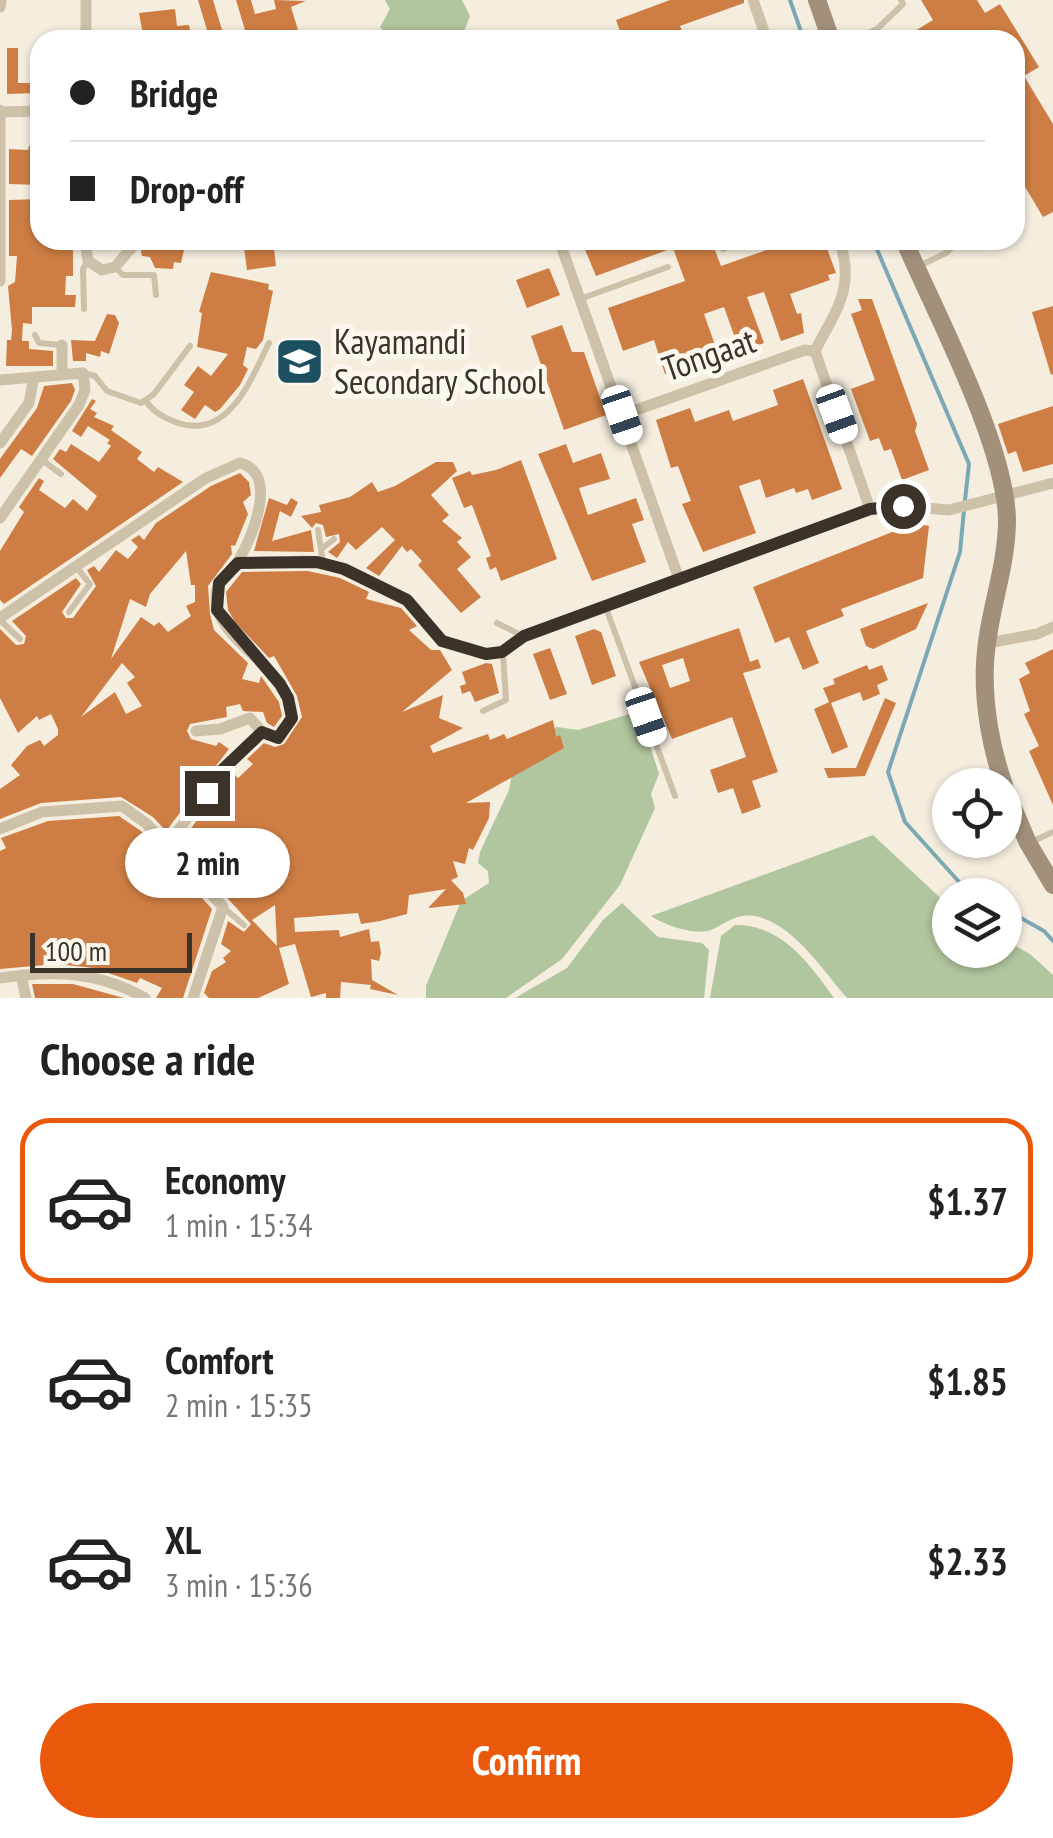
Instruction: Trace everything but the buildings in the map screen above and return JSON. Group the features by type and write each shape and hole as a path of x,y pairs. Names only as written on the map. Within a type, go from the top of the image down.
{"street":[{"path":"86,0 86,30"},
{"path":"753,0 764,30"},
{"path":"818,0 828,30"},
{"path":"0,281 0,111 30,111"},
{"path":"86,250 88,261 102,270 116,267 130,250"},
{"path":"563,250 679,579"},
{"path":"842,250 849,273 846,287 815,351 870,509"},
{"path":"908,250 978,410 1001,476 995,500 1005,548 988,642 986,697 1000,768"},
{"path":"62,345 62,374"},
{"name":"Tongaat","path":"622,415 805,350 815,351"},
{"path":"0,380 82,373 85,390 79,405 0,518"},
{"path":"0,443 29,403 34,377"},
{"path":"2,615 196,484 240,463 255,473 262,492 238,563 219,583 217,610 280,684 291,704 292,718 278,738 262,732 250,718 220,729 196,731"},
{"path":"238,563 323,563 400,595 442,641 486,654 502,652 524,636 870,509 889,505 948,510 1053,482"},
{"path":"988,642 1037,634 1053,627"},
{"path":"168,845 220,772 262,732"},
{"path":"0,829 42,812 122,806 168,845 223,908 193,998"},
{"path":"1022,830 1053,886"},
{"path":"0,978 52,972 101,978 144,998"},
{"path":"21,975 26,998"}],"lane":[{"path":"872,30 884,24 902,4 901,0"},
{"path":"916,268 950,250"},
{"path":"84,309 82,269 88,261"},
{"path":"116,267 123,275 154,276 156,295"},
{"path":"580,299 668,268"},
{"path":"35,335 38,343 62,345"},
{"path":"146,401 152,410 180,424 192,428 209,424 227,414 246,390 268,343"},
{"path":"82,373 95,376 106,391 136,403 146,401 190,346"},
{"path":"41,459 62,474"},
{"path":"318,530 324,546 323,563"},
{"path":"324,546 334,538"},
{"path":"69,612 90,584 76,568"},
{"path":"606,606 675,796"},
{"path":"2,615 20,639"},
{"path":"498,622 524,636"},
{"path":"483,711 506,700 506,663 502,652"},
{"path":"177,834 226,879 237,882"},
{"path":"1028,844 1052,834"},
{"path":"223,908 244,925"}],"green space":[{"path":"385,0 462,0 470,16 464,30 382,30 380,27 390,9"},
{"path":"639,711 659,774 651,794 655,808 620,885 562,959 506,998 426,998 426,986 461,901 489,883 488,871 478,863 480,852 509,790 515,760 533,734 557,727 578,730"},
{"path":"873,835 932,890 932,968 1022,968 1022,950 1053,975 1053,998 847,998 798,941 762,918 741,916 697,932 651,916"},
{"path":"622,903 658,937 702,943 709,950 704,998 515,998 567,968 603,920"},
{"path":"735,925 767,931 780,939 804,959 834,998 710,998 721,936"}],"waterway":[{"path":"790,0 800,30"},
{"path":"877,250 969,464 965,500"},
{"path":"956,878 905,822 888,772 960,552 964,510"},
{"path":"1022,919 1053,941"}],"place":[{"name":"Kayamandi Secondary School","path":"299,362"}],"route":[{"path":"207,793 220,772 262,732 278,738 292,718 291,704 280,684 217,610 219,583 238,563 317,562 344,569 407,600 442,641 486,654 502,652 524,636 870,509 903,506"}]}
